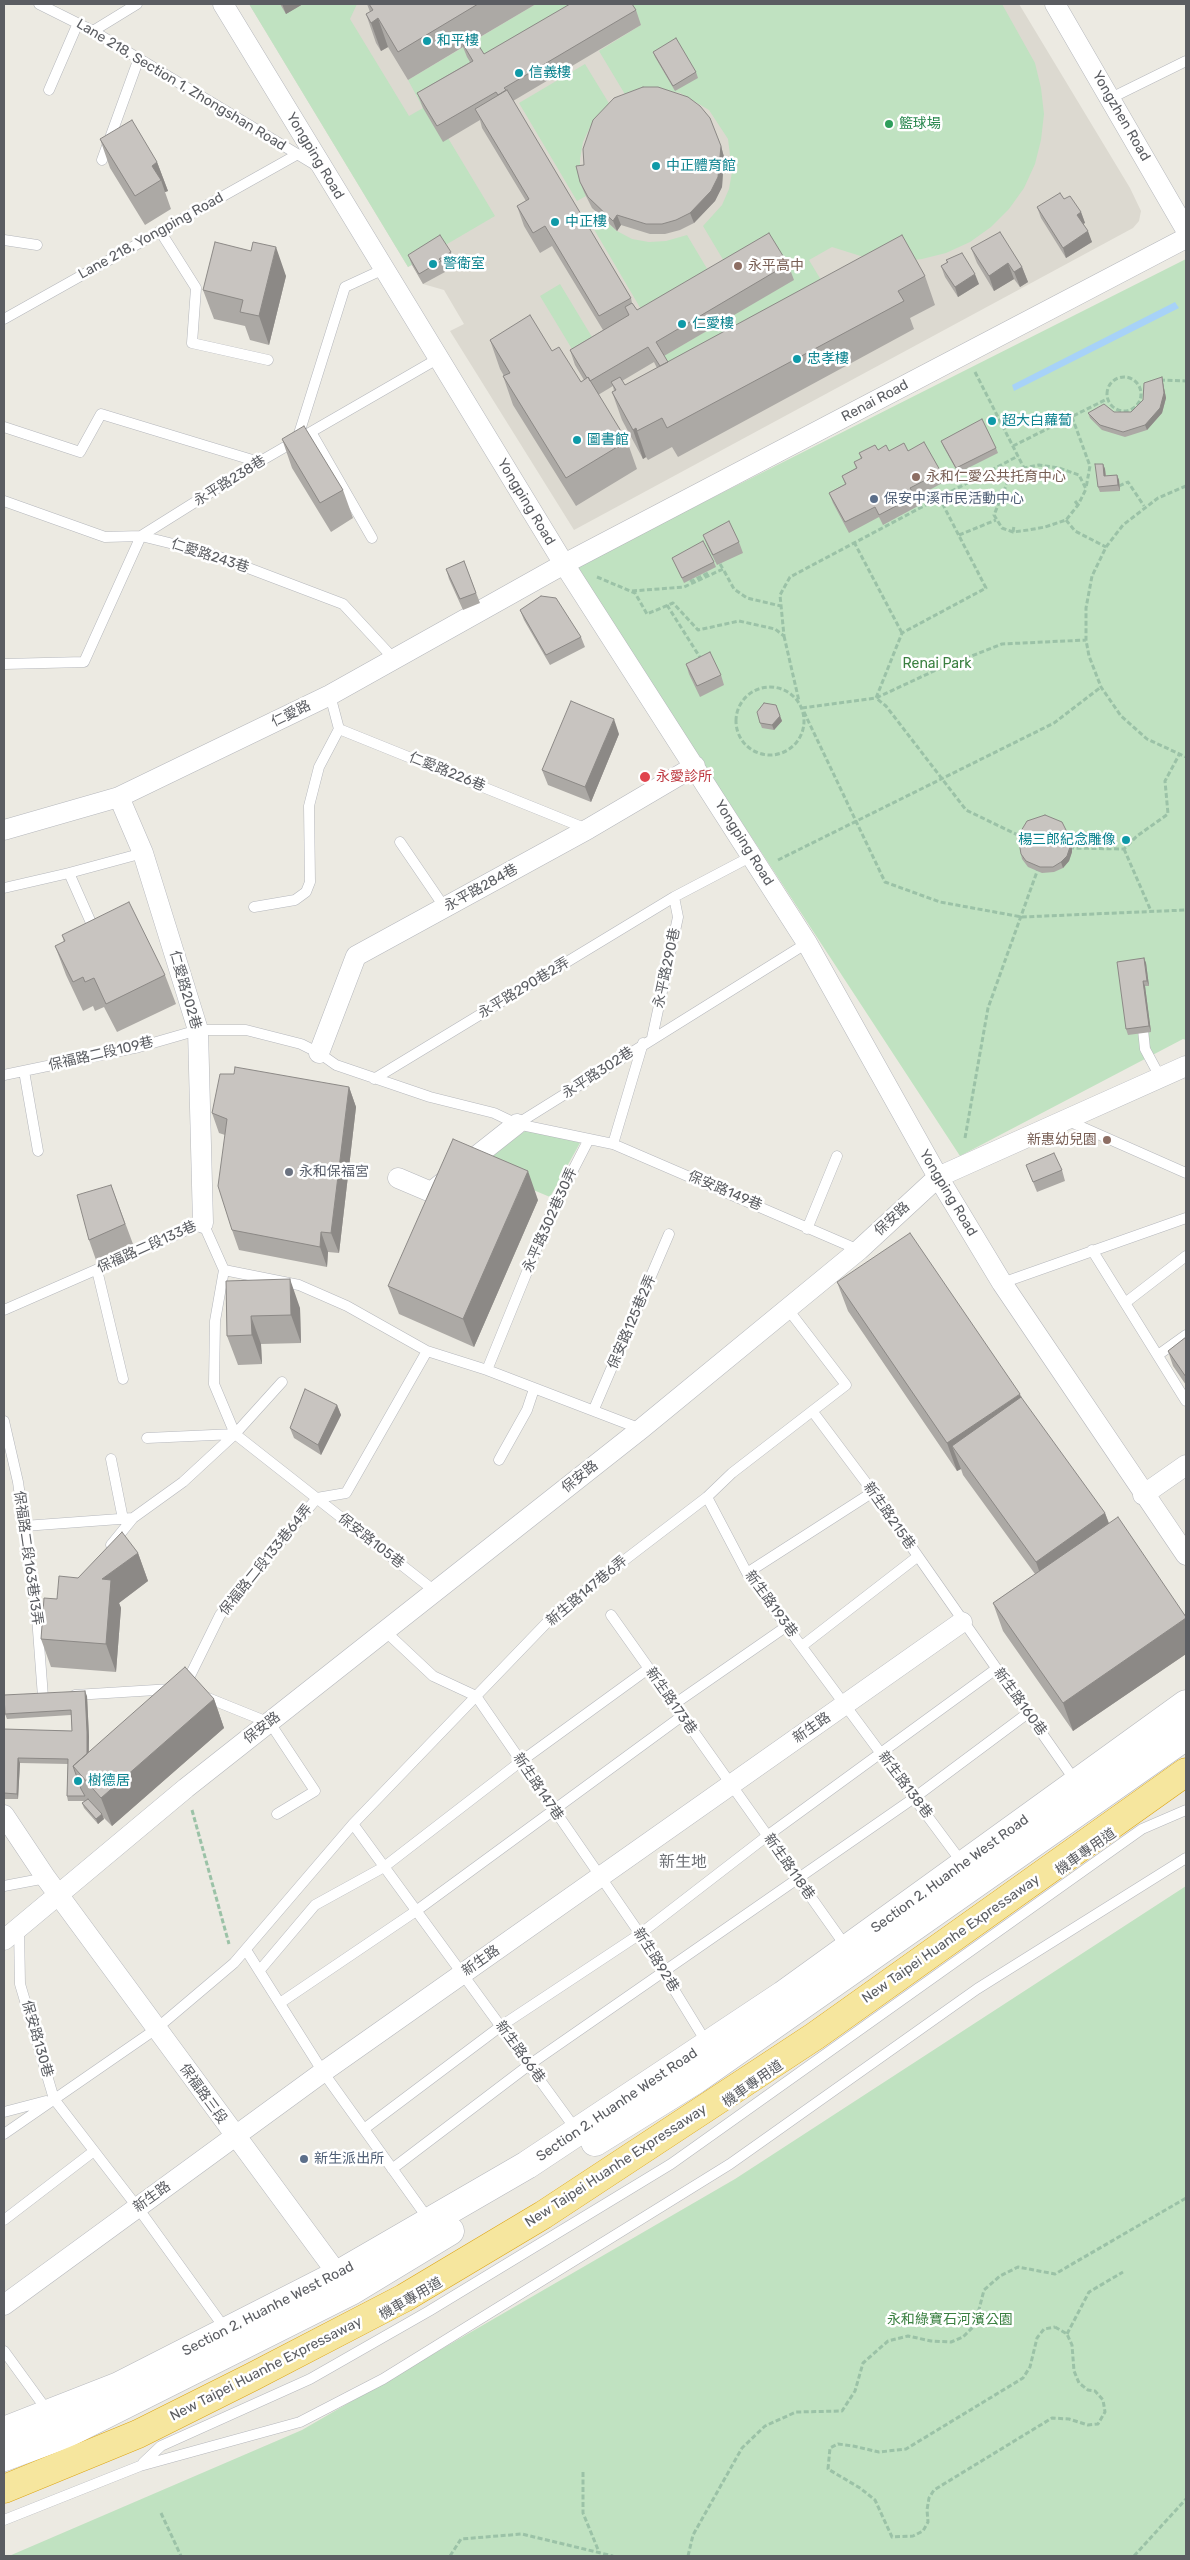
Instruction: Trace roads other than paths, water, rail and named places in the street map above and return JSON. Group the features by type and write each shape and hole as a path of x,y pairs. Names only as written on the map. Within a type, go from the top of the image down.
{"highway":[{"name":"New Taipei Huanhe Expressaway","path":"4,2489 138,2434 252,2378 404,2298 543,2215 815,2036 1186,1772"}],"main road":[{"name":"Section 2, Huanhe West Road","path":"4,2431 119,2386 227,2331 344,2283 430,2221 527,2165 708,2045 847,1949 1186,1704"},
{"name":"Section 2, Huanhe West Road","path":"4,2457 66,2434 344,2283 695,2080 1186,1736"}],"street":[{"name":"Yongping Road","path":"223,4 564,564 807,943 938,1177 1002,1283 1143,1495 1186,1555"},
{"name":"Yongzhen Road","path":"1055,4 1186,230"},
{"name":"Renai Road","path":"564,564 1186,238"},
{"name":"仁愛路","path":"4,830 119,797 330,695 564,564"},
{"name":"永平路284巷","path":"319,1053 356,956 588,829 695,766"},
{"name":"仁愛路202巷","path":"119,797 143,853 198,1030 203,1223"},
{"name":"保安路","path":"11,1934 186,1788 640,1429 859,1250 938,1177 1186,1066"},
{"path":"398,1178 432,1192 517,1124"},
{"path":"1143,1495 1186,1465"},
{"name":"新生路","path":"4,2305 323,2072 962,1622"},
{"name":"保福路三段","path":"4,1815 46,1878 60,1894 156,2029 344,2283"}],"lane":[{"name":"Lane 218, Section 1, Zhongshan Road","path":"39,4 93,31 322,169"},
{"path":"93,31 137,4"},
{"path":"50,90 78,23"},
{"path":"102,160 139,58"},
{"path":"1111,98 1186,61"},
{"name":"Lane 218, Yongping Road","path":"4,319 298,154"},
{"path":"160,231 196,288 192,343 268,360"},
{"path":"4,240 37,245"},
{"path":"297,440 345,288 384,268"},
{"name":"永平路238巷","path":"141,536 259,462 440,358"},
{"path":"4,427 80,452 101,414 259,462"},
{"path":"311,432 372,538"},
{"name":"仁愛路243巷","path":"4,501 105,537 141,536 206,552 343,604 394,659"},
{"path":"4,664 84,662 141,536"},
{"path":"254,907 295,900 306,892 310,882 309,806 319,767 339,729 330,695"},
{"name":"仁愛路226巷","path":"339,729 588,829"},
{"path":"400,842 445,908"},
{"path":"4,888 143,853"},
{"path":"674,896 756,863"},
{"path":"69,873 97,938"},
{"name":"永平路290巷","path":"613,1144 648,1041 678,917 674,896"},
{"name":"永平路290巷2弄","path":"374,1079 674,896"},
{"name":"永平路302巷","path":"517,1124 807,943"},
{"path":"1141,1013 1145,1049 1160,1077"},
{"path":"198,1030 246,1030 301,1044 319,1053 336,1065 374,1079 453,1104 494,1113 517,1124 588,1139"},
{"name":"保福路二段109巷","path":"4,1075 139,1047 198,1030"},
{"path":"24,1071 38,1151"},
{"path":"1066,1120 1186,1173"},
{"name":"保安路149巷","path":"588,1139 613,1144 859,1250"},
{"name":"永平路302巷30弄","path":"487,1370 551,1213 588,1139"},
{"path":"807,1229 837,1156"},
{"path":"1002,1283 1186,1218"},
{"name":"保福路二段133巷","path":"4,1310 203,1223 224,1270"},
{"name":"保安路125巷2弄","path":"594,1409 670,1234"},
{"path":"1092,1250 1186,1402"},
{"path":"1125,1304 1186,1256"},
{"path":"97,1270 123,1380"},
{"path":"235,1434 214,1384 216,1321 224,1270 299,1285 347,1306 427,1351 487,1370 534,1389 594,1409 640,1429"},
{"name":"新生路147巷6弄","path":"4,2134 156,2029 234,1963 353,1824 558,1611 707,1497 732,1473 846,1385 787,1308"},
{"path":"1158,1356 1186,1335"},
{"name":"保福路二段133巷64弄","path":"183,1688 220,1616 316,1498 346,1493 427,1351"},
{"path":"101,1557 128,1519 183,1482 235,1434 282,1382"},
{"path":"499,1460 527,1410 534,1389"},
{"name":"新生路215巷","path":"813,1412 873,1492 962,1622"},
{"name":"保福路二段163巷13弄","path":"4,1421 18,1482 24,1526 41,1613 47,1697 183,1688"},
{"path":"147,1438 235,1434"},
{"name":"保安路105巷","path":"235,1434 436,1592"},
{"path":"111,1459 128,1519"},
{"path":"747,1573 873,1492"},
{"name":"新生路193巷","path":"707,1497 747,1573 845,1705"},
{"path":"24,1526 128,1519"},
{"path":"802,1646 917,1557"},
{"name":"新生路173巷","path":"611,1615 731,1786"},
{"name":"新生路160巷","path":"962,1622 1077,1783"},
{"path":"673,1705 787,1626"},
{"path":"385,1631 433,1676 476,1696"},
{"path":"260,1970 315,1905 384,1867 520,1762 648,1669"},
{"path":"364,2130 501,2026 640,1934 767,1836 996,1670"},
{"path":"183,1688 270,1723 315,1790 277,1814"},
{"name":"新生路147巷","path":"476,1696 599,1878"},
{"name":"新生路138巷","path":"845,1705 964,1864"},
{"path":"392,2169 529,2065 796,1878 914,1798 1028,1713"},
{"path":"280,2003 416,1911 682,1716"},
{"name":"機車專用道","path":"4,2496 144,2438 406,2304 658,2150 1186,1782"},
{"name":"新生路118巷","path":"731,1786 847,1949"},
{"path":"140,2466 162,2446 310,2379 429,2311 671,2164 1142,1829 1186,1810"},
{"name":"新生路66巷","path":"353,1824 578,2131"},
{"path":"4,2520 140,2466 300,2422 384,2379 730,2164 976,1989 1186,1858"},
{"path":"4,1886 46,1878"},
{"name":"新生路92巷","path":"599,1878 640,1934 708,2045"},
{"name":"保安路130巷","path":"11,1934 20,1984 54,2099"},
{"path":"246,1950 323,2072 430,2221"},
{"path":"4,2112 54,2099 138,2208 227,2331"},
{"path":"4,2220 94,2151"},
{"path":"4,2351 49,2414"}],"water":[{"path":"1175,302 1179,308 1014,391 1012,385"}],"place":[{"name":"和平樓","path":"427,41"},
{"name":"信義樓","path":"519,73"},
{"name":"籃球場","path":"889,124"},
{"name":"中正體育館","path":"656,166"},
{"name":"中正樓","path":"555,222"},
{"name":"警衛室","path":"433,264"},
{"name":"永平高中","path":"738,266"},
{"name":"仁愛樓","path":"682,324"},
{"name":"忠孝樓","path":"797,359"},
{"name":"超大白蘿蔔","path":"992,421"},
{"name":"圖書館","path":"577,440"},
{"name":"永和仁愛公共托育中心","path":"916,477"},
{"name":"保安中溪市民活動中心","path":"874,499"},
{"name":"永愛診所","path":"645,777"},
{"name":"楊三郎紀念雕像","path":"1126,840"},
{"name":"新惠幼兒園","path":"1107,1140"},
{"name":"永和保福宮","path":"289,1172"},
{"name":"樹德居","path":"78,1781"},
{"name":"新生派出所","path":"304,2159"}],"district":[{"name":"新生地","path":"683,1862"}],"park label":[{"name":"Renai Park","path":"937,664"},
{"name":"永和綠寶石河濱公園","path":"950,2320"}]}
